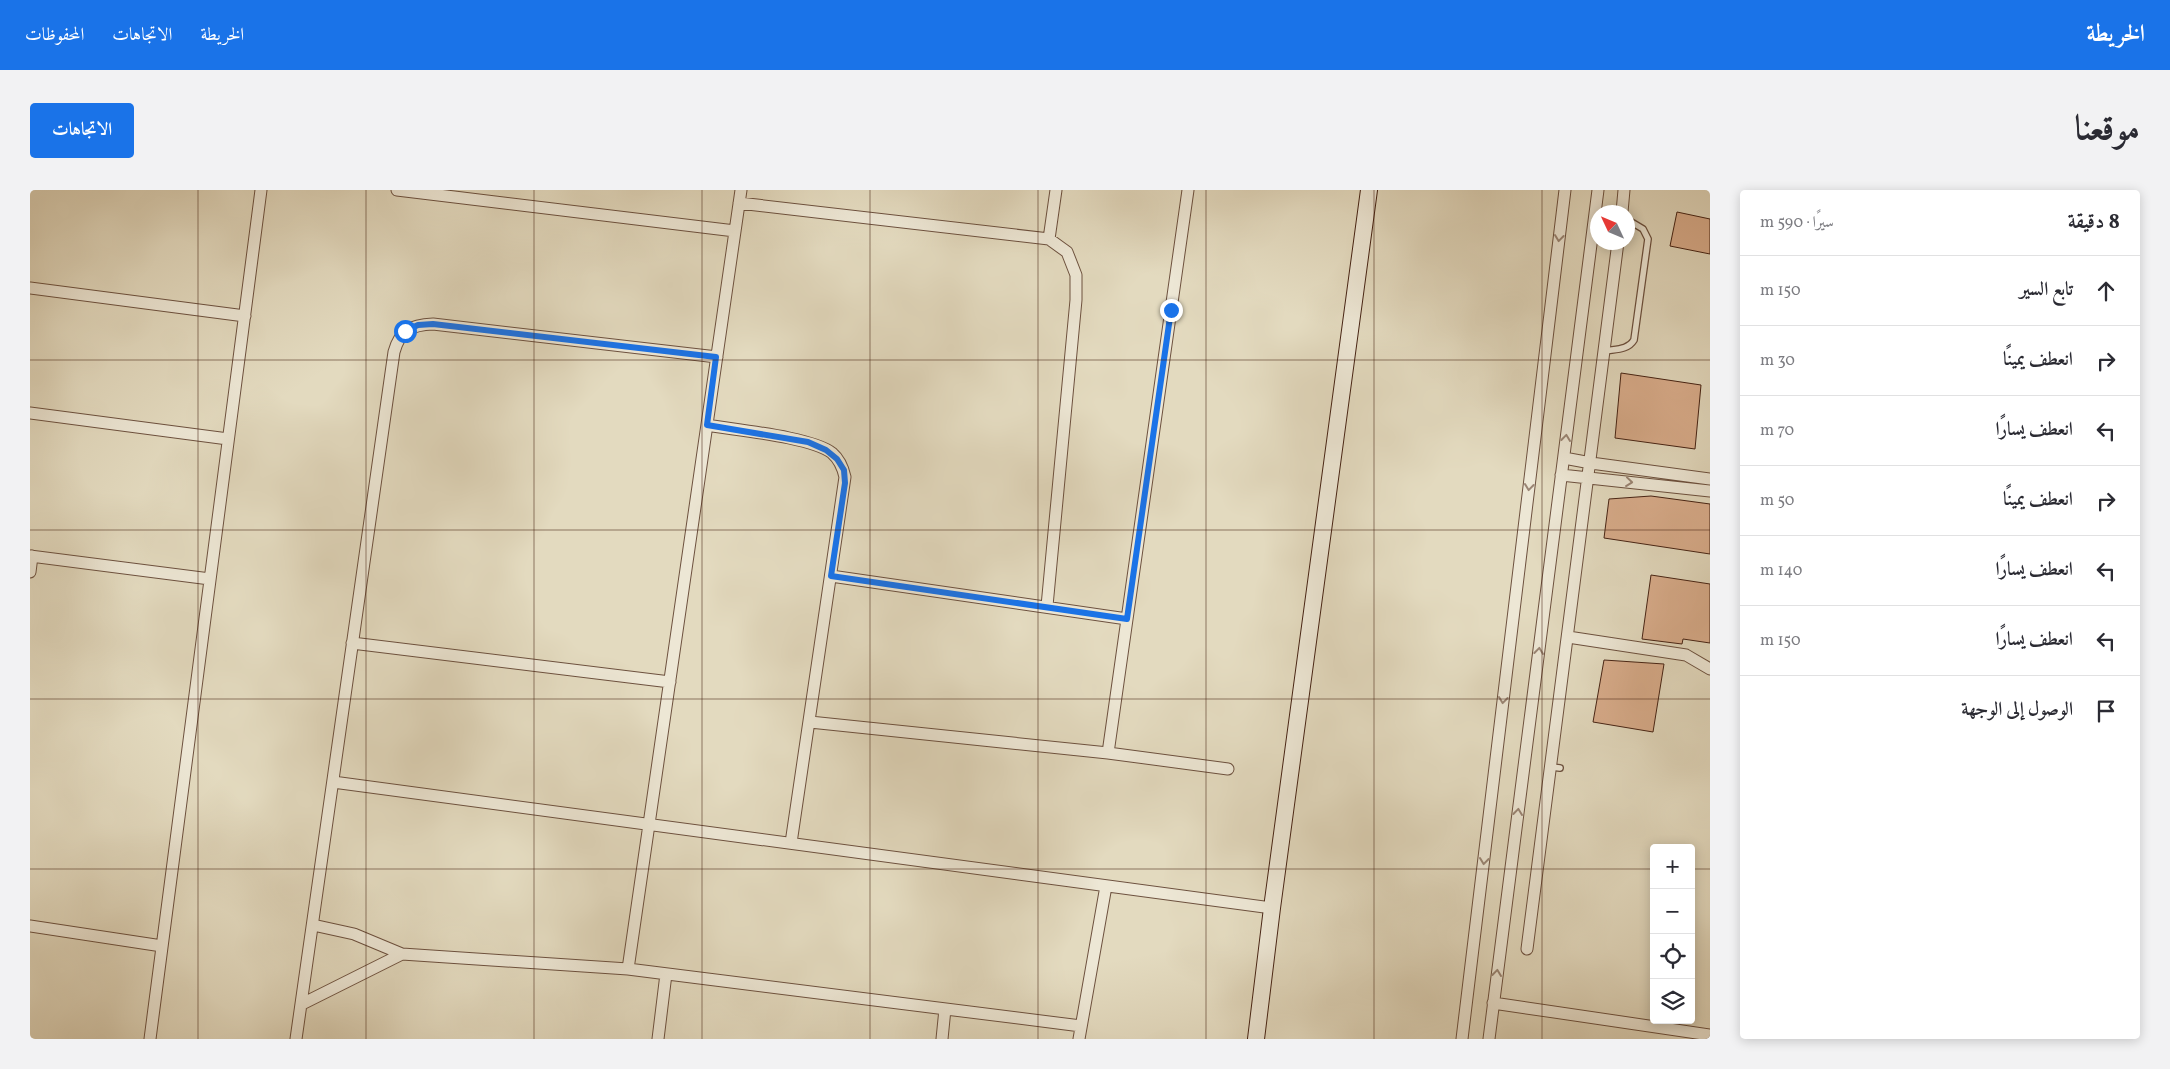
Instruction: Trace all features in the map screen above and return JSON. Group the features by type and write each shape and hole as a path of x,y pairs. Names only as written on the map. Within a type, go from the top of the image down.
{"street":[{"path":"150,1039 261,190"},
{"path":"397,190 735,230"},
{"path":"628,969 741,190"},
{"path":"1049,239 1056,190"},
{"path":"1108,753 1188,190"},
{"path":"1256,1039 1368,190"},
{"path":"1462,1039 1565,190"},
{"path":"1489,1039 1598,190"},
{"path":"1623,205 1624,190"},
{"path":"739,203 1049,239 1066,252 1076,275 1076,300 1047,606"},
{"path":"1527,949 1555,768 1568,637 1617,250"},
{"path":"30,288 245,316"},
{"path":"296,1039 397,341 405,331 418,325 433,324 716,357"},
{"path":"30,413 228,439"},
{"path":"707,425 808,442 826,450 837,459 844,470 845,483 791,843"},
{"path":"1564,458 1591,464 1710,479"},
{"path":"1561,474 1710,491"},
{"path":"30,572 31,556 210,579"},
{"path":"831,576 1127,619"},
{"path":"1568,637 1686,655 1710,669"},
{"path":"352,642 670,682"},
{"path":"810,722 1108,753 1228,769"},
{"path":"333,782 1272,908"},
{"path":"1079,1039 1106,886"},
{"path":"313,925 354,934 402,954 628,969 1081,1026"},
{"path":"30,926 162,946"},
{"path":"302,1004 402,954"},
{"path":"658,1039 666,974"},
{"path":"1493,1003 1710,1035"},
{"path":"942,1039 946,1009"}],"lane":[{"path":"1605,351 1625,348 1632,344 1634,340 1648,239 1643,229 1635,224"}],"building":[{"path":"1677,212 1710,219 1710,254 1670,246"},
{"path":"1621,373 1701,385 1695,449 1615,438"},
{"path":"1651,496 1710,504 1710,554 1604,538 1609,499"},
{"path":"1651,575 1710,584 1710,643 1683,639 1682,644 1642,639"},
{"path":"1604,660 1664,664 1653,732 1593,722"}],"route":[{"path":"405,331 418,325 433,324 716,357 707,425 808,442 826,450 841,464 844,470 845,483 831,576 1127,619 1171,310"}]}
